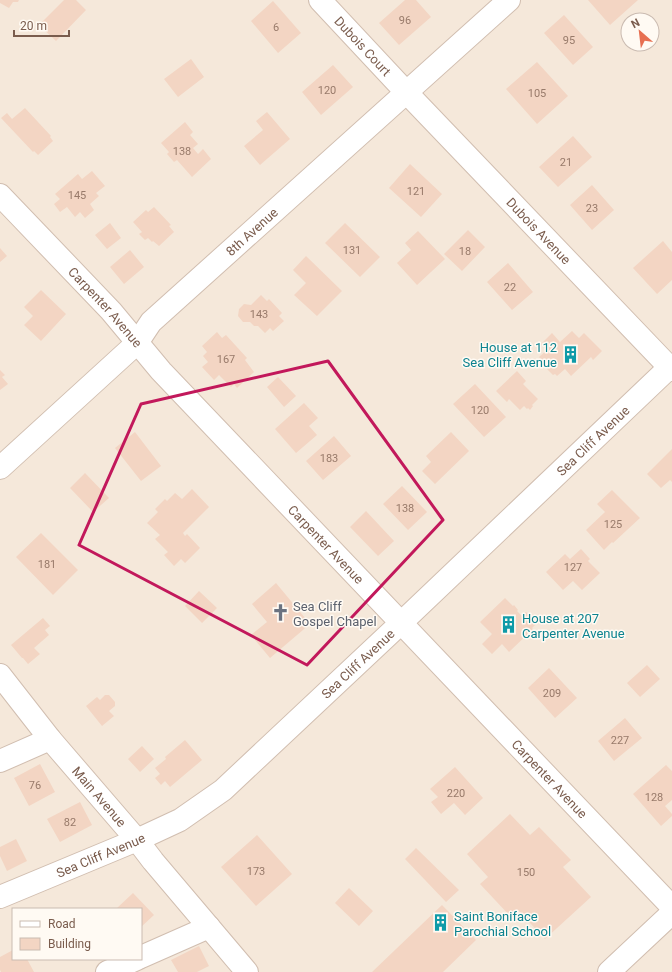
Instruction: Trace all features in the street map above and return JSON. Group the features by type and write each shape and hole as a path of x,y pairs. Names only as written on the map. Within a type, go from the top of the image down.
{"street":[{"name":"Dubois Court","path":"320,0 406,92"},
{"name":"8th Avenue","path":"0,468 138,343 152,322 509,0"},
{"name":"Dubois Avenue","path":"406,92 671,367"},
{"name":"Carpenter Avenue","path":"0,195 111,311 161,371 672,907"},
{"name":"Sea Cliff Avenue","path":"0,897 137,840 180,820 222,790 671,367"},
{"name":"Main Avenue","path":"0,675 50,739 137,840 247,972"},
{"path":"0,761 50,739"},
{"path":"609,972 672,913"},
{"path":"142,957 209,927"},
{"path":"107,972 135,960"}],"highlighted area":[{"path":"328,361 443,520 307,665 79,545 141,404"}],"shaded area":[{"path":"0,0 672,0 672,972 0,972"}],"building":[{"path":"0,0 19,0 18,2 13,2 9,8 0,3"},
{"path":"64,0 76,0 86,10 56,41 39,25"},
{"path":"405,0 416,0 431,17 399,45 379,23"},
{"path":"588,0 638,0 625,12 620,12 620,16 610,25"},
{"path":"273,1 301,33 278,53 251,21"},
{"path":"564,15 593,47 573,65 544,33"},
{"path":"191,59 204,77 178,97 164,79"},
{"path":"537,62 568,96 537,124 506,89"},
{"path":"333,65 353,87 321,115 302,92"},
{"path":"25,108 51,136 50,137 53,141 38,155 34,151 33,152 1,118 7,113 12,119"},
{"path":"267,112 290,139 260,165 244,146 263,130 256,121"},
{"path":"185,122 193,132 190,135 198,144 193,148 198,154 203,149 211,159 192,177 177,160 174,162 167,154 169,152 161,143"},
{"path":"573,136 592,157 558,187 539,167"},
{"path":"410,164 442,194 421,217 389,188"},
{"path":"92,171 105,186 96,193 99,196 90,204 94,210 85,218 80,212 75,217 67,207 60,212 54,204 60,199 55,194 78,174 82,179"},
{"path":"592,185 614,210 592,230 570,205"},
{"path":"154,207 171,225 169,226 174,232 159,246 148,238 145,240 139,234 142,232 133,222 146,210 148,212"},
{"path":"110,223 121,238 107,249 95,235"},
{"path":"345,223 380,257 360,277 325,243"},
{"path":"468,230 485,247 462,271 444,254"},
{"path":"418,231 445,259 417,285 397,263 411,250 405,243"},
{"path":"663,241 672,252 672,280 657,294 633,268"},
{"path":"0,248 7,256 0,262"},
{"path":"130,250 144,267 124,284 110,267"},
{"path":"306,256 342,291 317,316 294,295 306,283 293,270"},
{"path":"508,263 533,292 512,310 487,282"},
{"path":"41,290 66,314 41,341 24,325 33,316 24,307"},
{"path":"261,295 267,301 269,299 282,313 279,316 284,321 273,331 270,328 265,333 258,326 254,326 250,322 243,322 238,316 239,309 244,304 251,305"},
{"name":"House at 112 Sea Cliff Avenue","path":"572,331 579,338 584,333 602,351 593,360 591,357 571,376 565,369 557,376 555,374 553,375 542,364 544,362 539,357 547,350 541,344 552,333 560,342"},
{"path":"217,332 222,338 226,335 247,358 245,360 254,372 237,388 234,384 231,387 219,375 214,380 202,367 208,362 203,356 207,352 202,346"},
{"path":"0,370 5,375 2,377 8,384 0,390"},
{"path":"517,371 526,381 523,384 538,399 532,405 533,406 530,410 524,406 520,410 509,399 507,402 496,391"},
{"path":"278,377 296,396 284,407 267,387"},
{"path":"475,384 506,417 484,437 453,404"},
{"path":"304,403 318,418 309,426 317,435 296,453 275,429"},
{"path":"135,432 161,466 141,481 115,448"},
{"path":"451,432 469,451 435,484 422,471 431,462 426,456"},
{"path":"334,436 351,456 323,480 306,461"},
{"path":"672,449 672,482 670,480 661,488 647,474"},
{"path":"85,473 109,498 93,512 70,488"},
{"path":"402,486 427,512 408,530 383,504"},
{"path":"192,489 209,507 183,533 185,536 187,534 200,548 185,563 181,559 174,566 164,555 168,552 155,539 160,535 147,523 158,512 155,509 165,499 167,501 175,493 182,499"},
{"path":"612,490 640,518 604,550 586,530 605,512 597,504"},
{"path":"366,511 394,541 378,556 350,527"},
{"path":"41,533 78,570 53,595 16,557"},
{"path":"581,549 590,559 588,561 600,573 582,590 573,581 563,590 546,572 565,554 570,559"},
{"name":"Sea Cliff Gospel Chapel","path":"276,583 310,624 270,658 251,635 267,622 252,604"},
{"path":"199,591 217,608 202,623 185,606"},
{"name":"House at 207 Carpenter Avenue","path":"505,598 513,606 514,605 523,617 523,614 526,612 537,623 532,628 533,629 509,652 502,644 492,654 482,644 492,634 480,622"},
{"path":"43,618 50,626 45,630 49,635 34,648 40,654 28,664 11,645"},
{"path":"647,665 660,679 640,697 627,683"},
{"path":"549,668 577,698 555,718 528,688"},
{"path":"105,695 109,695 115,702 115,706 109,711 114,716 102,726 86,706 97,697 100,700"},
{"path":"625,718 642,738 614,761 598,741"},
{"path":"185,740 202,760 170,787 165,781 161,785 155,778 160,774 155,768 166,759 165,757"},
{"path":"142,746 154,759 140,772 128,759"},
{"path":"40,764 55,792 29,806 14,778"},
{"path":"666,765 672,771 672,800 665,806 672,816 661,826 633,794"},
{"path":"455,767 483,798 465,815 454,803 441,814 431,802 438,797 430,789"},
{"path":"80,802 92,825 60,842 47,819"},
{"path":"510,814 530,835 539,827 571,860 563,867 591,897 545,939 517,909 510,916 480,884 488,877 467,854"},
{"path":"257,835 292,874 256,906 221,867"},
{"path":"16,839 27,861 7,871 0,856 0,847"},
{"path":"416,848 459,890 446,902 405,859"},
{"path":"349,888 373,911 359,926 335,903"},
{"path":"133,893 154,915 142,926 142,908 117,908"},
{"name":"Saint Boniface Parochial School","path":"442,905 476,940 443,972 372,972"},
{"path":"199,946 209,966 197,972 178,972 171,960"},
{"path":"12,951 12,960 28,960 34,972 1,972 0,957"}],"place":[{"name":"House at 112 Sea Cliff Avenue","path":"570,354"},
{"name":"Sea Cliff Gospel Chapel","path":"280,613"},
{"name":"House at 207 Carpenter Avenue","path":"509,625"},
{"name":"Saint Boniface Parochial School","path":"441,923"}]}
